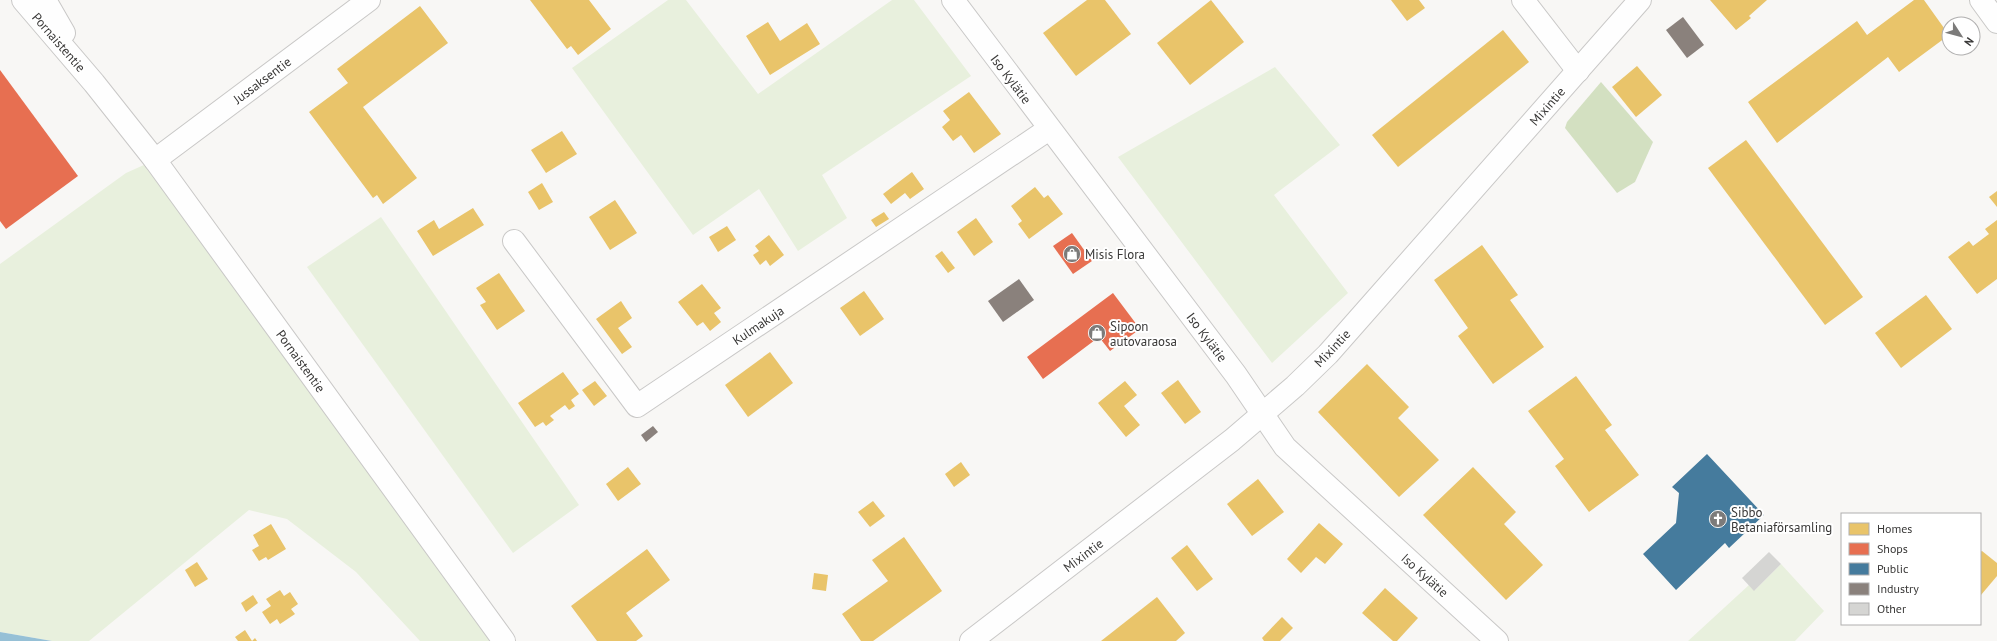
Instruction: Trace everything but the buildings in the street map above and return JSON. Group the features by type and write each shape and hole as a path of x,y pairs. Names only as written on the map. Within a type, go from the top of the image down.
{"street":[{"name":"Pornaistentie","path":"23,0 94,83 155,160 504,641"},
{"name":"Pornaistentie","path":"45,0 94,83"},
{"name":"Jussaksentie","path":"155,160 369,0"},
{"name":"Iso Kylätie","path":"953,0 1236,375 1285,447 1497,641"},
{"path":"1523,0 1578,71"},
{"name":"Mixintie","path":"971,641 1232,440 1262,415 1328,354 1640,0"},
{"path":"1981,0 1997,22"},
{"name":"Kulmakuja","path":"514,241 636,406 1049,129"}],"green space":[{"path":"668,0 686,0 758,94 892,0 914,0 971,76 822,175 847,218 798,251 759,189 693,235 572,68"},
{"path":"1275,67 1340,145 1274,195 1348,293 1272,363 1118,157"},
{"path":"1601,82 1653,142 1635,182 1617,193 1565,128 1567,122"},
{"path":"155,160 504,641 420,641 356,572 287,519 249,510 89,641 52,641 0,632 0,264 126,173"},
{"path":"381,217 579,505 513,553 307,267"},
{"path":"1781,564 1824,611 1795,641 1688,641 1749,585 1755,590"}],"water":[{"path":"0,632 52,641 0,641"}],"place":[{"name":"Misis Flora","path":"1072,254"},
{"name":"Sipoon autovaraosa","path":"1097,333"},
{"name":"Sibbo Betaniaförsamling","path":"1718,519"}]}
